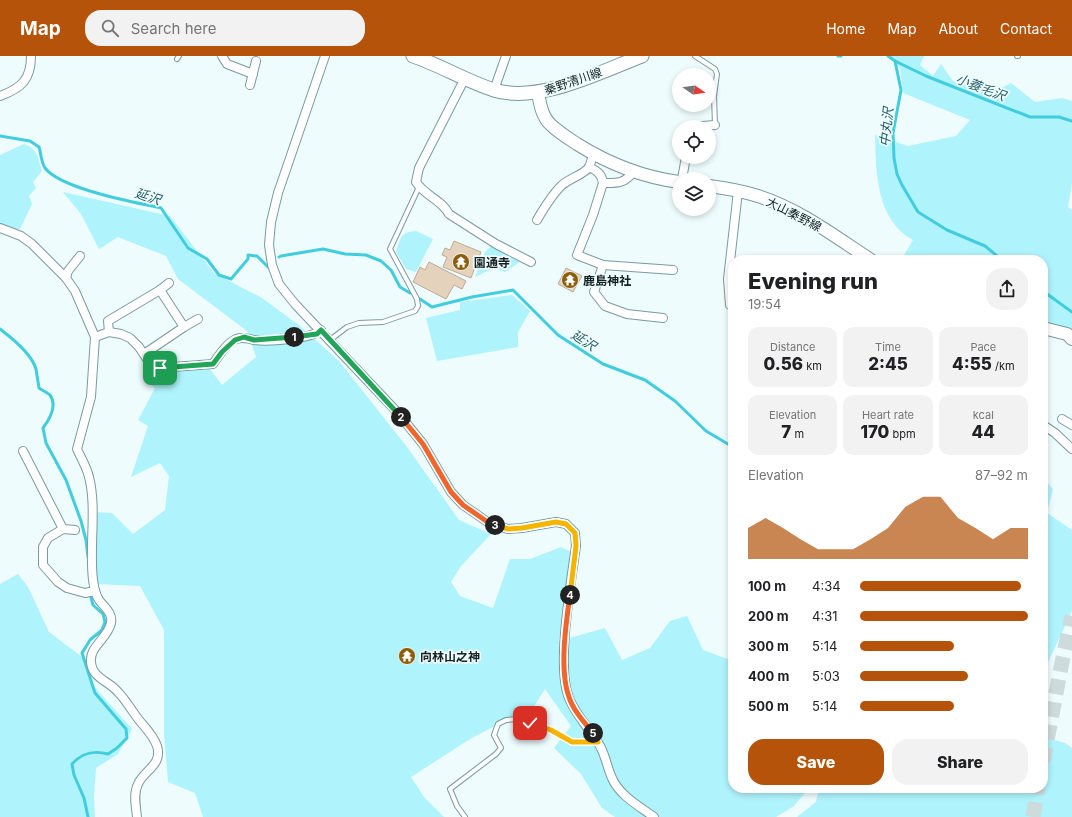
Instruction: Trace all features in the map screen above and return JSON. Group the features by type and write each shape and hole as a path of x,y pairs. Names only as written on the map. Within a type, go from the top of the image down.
{"main road":[{"name":"秦野清川線","path":"413,56 494,90 517,94 538,93 556,88 642,56"},
{"path":"538,93 540,105 550,123 565,136 593,155 633,172 672,180"},
{"name":"大山秦野線","path":"716,187 757,196 792,210 862,255"},
{"path":"1048,329 1067,334 1072,339"}],"street":[{"path":"0,96 10,92 26,80 31,63 31,56"},
{"path":"222,56 227,64 253,74"},
{"path":"325,56 278,193 271,222 269,245 272,266 279,284 295,304 398,413 423,444 451,492 463,505 489,523 508,529 556,522 566,524 575,533 576,546 568,616 564,678 569,698 598,742 606,758 612,779 626,796 654,817"},
{"path":"494,90 506,56"},
{"path":"250,85 256,61"},
{"path":"465,78 419,168 416,182 419,187 445,207 449,214 496,244 531,262"},
{"path":"537,220 554,193 562,184 573,177 584,173 589,167 593,155"},
{"path":"589,167 599,172 603,178 603,183 593,215 577,254 603,265 673,270"},
{"path":"603,183 622,183 629,179 633,172"},
{"path":"731,255 738,191"},
{"path":"0,228 21,236 32,244 66,278 75,292 95,337 91,397 77,450 89,476 91,490 91,592"},
{"path":"66,278 68,271 80,256"},
{"path":"603,265 594,292 605,306 627,314 663,318"},
{"path":"109,332 108,321 169,283"},
{"path":"160,290 184,327"},
{"path":"144,354 198,319"},
{"path":"95,337 109,332 121,334 130,338 149,362 160,368 213,364 222,352 235,340 244,337 254,340 287,339 317,334 321,330"},
{"path":"1062,419 1072,424"},
{"path":"1048,429 1055,433 1072,449"},
{"path":"23,451 63,529"},
{"path":"75,530 63,529 48,538 43,547 43,565 58,582 67,588 91,592 111,615 111,622 106,634 92,652 90,661 92,670 98,677 109,683 120,693 152,736 157,747 158,756 154,767 143,776 138,783 136,790 137,817"}],"lane":[{"path":"695,56 714,69 717,74 714,96 715,120"},
{"path":"330,340 347,327 358,323 383,322 415,311 418,306 417,298 390,249 419,187"},
{"path":"465,817 457,806 450,789 496,754 501,748 494,735 498,724 506,720 518,719 551,730 572,742 598,742"}],"shaded area":[{"path":"888,56 924,56 920,65 933,76 941,64 953,81 994,92 1011,83 1035,102 1062,98 1072,101 1072,184 1068,207 1072,210 1072,338 1048,326 1048,255 904,255 913,240 901,231 885,208 880,194 876,164 875,135 908,146 956,136 970,120 903,93 900,68"},
{"path":"24,144 35,151 42,171 33,182 36,188 29,196 32,204 20,229 0,231 0,155"},
{"path":"63,192 170,216 214,273 262,298 300,326 339,361 407,447 459,520 491,534 461,566 451,582 460,596 493,608 510,559 530,559 561,547 574,553 563,600 559,641 605,628 622,660 650,648 670,621 687,616 703,650 728,659 728,793 805,793 794,806 776,817 615,817 602,808 581,774 554,748 571,726 545,689 533,708 518,719 510,718 470,739 411,777 424,797 444,817 203,817 195,793 168,782 164,733 164,630 140,586 96,584 95,512 112,513 133,534 165,510 169,476 160,463 131,477 148,426 138,420 155,388 145,380 151,364 160,372 209,368 222,385 256,357 247,331 178,279 166,256 118,237 99,249 81,214"},
{"path":"416,231 433,239 416,272 406,269 396,252 400,239 404,234"},
{"path":"491,246 520,262 505,272 494,268 475,277 485,252"},
{"path":"512,295 530,311 518,332 518,347 437,361 426,318 460,310 460,302"},
{"path":"1048,484 1053,489 1048,509"},
{"path":"1048,514 1072,530 1072,611 1048,662"},
{"path":"18,574 28,587 49,632 82,657 90,682 132,729 118,754 96,768 94,796 95,817 0,817 0,584"},
{"path":"1048,738 1065,743 1072,748 1072,817 797,817 816,802 818,793 1048,793"}],"building":[{"name":"園通寺","path":"454,241 481,252 471,278 443,267 447,257 442,255 445,248 450,250"},
{"path":"429,262 466,281 462,289 454,285 446,299 413,282 420,267 425,270"},
{"name":"鹿島神社","path":"566,268 582,276 573,292 558,284"}],"waterway":[{"name":"小蓑毛沢","path":"888,56 926,76 1030,117 1059,117 1072,121"},
{"name":"中丸沢","path":"895,61 901,90 893,133 894,158 897,174 902,185 918,212 947,230 985,246 996,255"},
{"name":"延沢","path":"0,136 30,141 39,147 45,168 53,176 66,182 99,194 161,208 188,248 207,259 219,275 231,279 248,259 248,255 257,256 268,267"},
{"name":"延沢","path":"279,257 323,249 345,254 366,255 381,261 391,270 400,287 410,293"},
{"name":"延沢","path":"420,299 432,307 472,297 513,290 558,335 603,364 645,380 675,401 706,431 728,444"},
{"name":"中丸沢","path":"1048,295 1072,312"},
{"path":"0,329 16,342 30,358 36,369 39,388 49,394 52,399 52,413 43,428 46,443 66,480 81,521 86,540 88,557"},
{"path":"88,817 84,798 74,775 72,764 80,757 88,753 97,752 108,754 117,748 127,738 126,729 95,693 82,653 90,640 102,630 105,622 103,614 93,605 90,594"}],"tunnel":[{"path":"1048,736 1072,616"},
{"path":"1033,817 1037,793"}],"place":[{"name":"園通寺","path":"461,262"},
{"name":"鹿島神社","path":"570,280"},
{"name":"向林山之神","path":"407,656"}],"route":[{"path":"160,368 198,366 210,363 213,364 222,352 235,340 244,337 254,340 287,339 317,334 321,330 398,413 423,444 451,492 463,505 489,523 508,529 556,522 566,524 575,533 576,546 565,644 564,678 569,698 598,742 572,742 551,730 530,723"}]}
